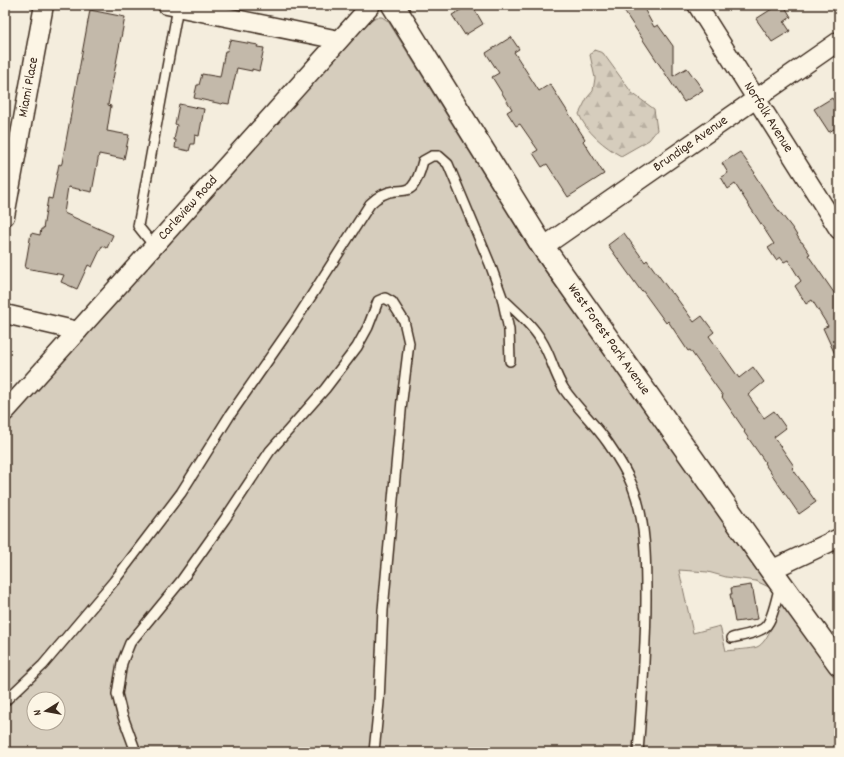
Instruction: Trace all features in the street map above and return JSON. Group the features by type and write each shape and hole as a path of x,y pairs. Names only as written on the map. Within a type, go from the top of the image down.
{"main road":[{"name":"West Forest Park Avenue","path":"393,5 543,247 839,664"}],"street":[{"name":"Miami Place","path":"5,216 44,5"},
{"name":"Carleview Road","path":"5,412 371,5"},
{"name":"Norfolk Avenue","path":"697,5 839,230"},
{"path":"172,6 339,40"},
{"name":"Brundige Avenue","path":"543,247 839,41"},
{"path":"5,314 78,331"},
{"path":"776,577 839,538"}],"lane":[{"path":"154,246 138,226 172,6"},
{"path":"5,701 44,665 114,581 181,493 230,415 294,323 370,204 378,197 385,194 395,191 404,192 412,188 423,161 432,156 439,156 448,164 490,264 502,298 508,330 510,361"},
{"path":"136,752 122,714 117,694 122,663 130,644 181,581 270,452 325,389 357,347 368,327 378,301 386,298 392,302 404,321 409,343 402,400 384,610 379,702 374,752"},
{"path":"502,298 541,339 557,377 564,389 608,442 632,486 640,511 646,568 646,617 638,752"},
{"path":"732,638 766,627 770,620 776,577"}],"green space":[{"path":"376,17 382,17 388,21 533,254 771,588 756,581 726,577 708,572 679,570 693,633 720,626 726,651 757,647 769,634 781,602 839,684 839,752 5,752 5,423 368,22"},
{"path":"594,50 603,53 632,93 654,109 657,130 649,140 621,156 591,133 582,121 579,114 587,98 593,91 595,78 590,55"}],"building":[{"path":"469,5 472,5 483,24 465,35 452,15"},
{"path":"620,5 642,5 654,27 658,25 673,46 673,76 687,68 703,90 684,102"},
{"path":"778,5 784,5 791,17 784,22 790,31 772,42 756,19"},
{"path":"90,10 125,17 108,105 111,106 107,131 129,135 124,159 99,154 92,192 68,187 64,213 113,235 107,248 102,246 92,267 88,265 77,289 61,282 64,275 25,268 31,233 40,235 41,229 43,229 48,198 52,199 59,164 61,165 62,163"},
{"path":"511,37 519,49 514,52 539,91 550,84 585,139 583,141 604,174 568,197 547,164 542,167 533,153 538,150 520,124 516,126 507,112 512,109 492,77 499,73 486,53"},
{"path":"230,40 258,45 257,47 264,48 259,71 237,68 229,104 194,98 197,85 199,85 202,74 220,77 225,51 227,51"},
{"path":"832,98 839,109 839,126 829,132 814,109"},
{"path":"179,104 204,109 199,136 195,135 194,144 191,144 189,151 175,148 176,140 174,140 177,125 175,124"},
{"path":"740,152 755,173 754,174 772,202 802,242 810,254 808,255 839,300 839,363 823,328 828,326 812,300 806,304 795,286 801,281 788,260 784,262 780,257 776,260 768,248 774,244 735,184 728,189 721,177 728,173 722,163"},
{"path":"624,233 645,262 647,260 672,294 673,293 694,322 702,316 714,332 709,336 739,378 753,367 764,382 748,395 764,418 774,411 786,428 774,437 794,466 792,468 816,502 799,514 744,432 745,431 722,397 723,396 690,350 688,351 668,321 666,323 608,245"},
{"path":"751,585 758,619 735,622 730,594 732,594 731,588"}]}
